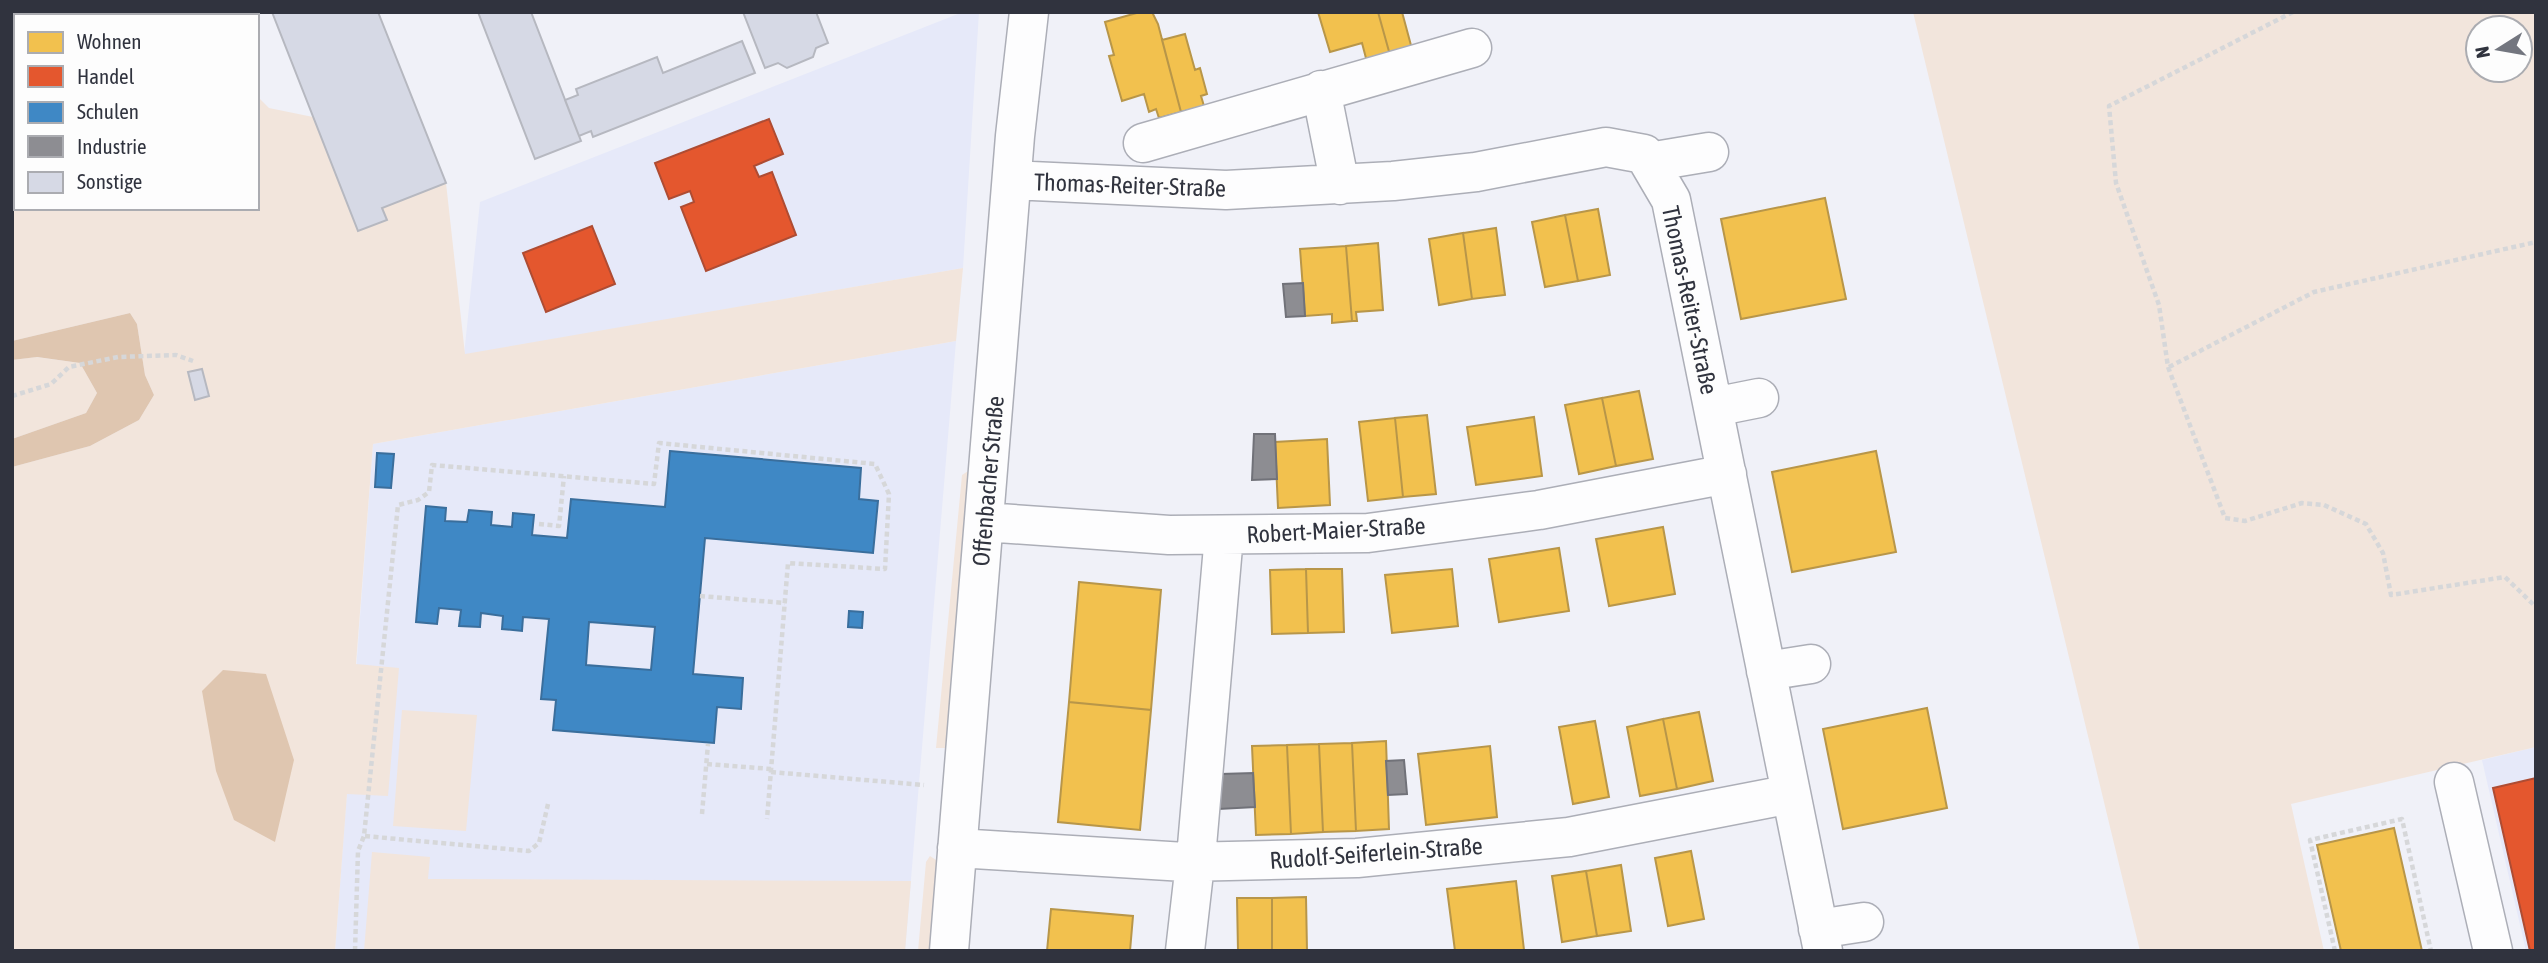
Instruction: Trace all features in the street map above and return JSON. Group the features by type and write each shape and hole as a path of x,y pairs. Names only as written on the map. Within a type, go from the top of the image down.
{"street":[{"name":"Offenbacher Straße","path":"948,951 1012,180 1030,12"},
{"path":"1143,143 1472,48"},
{"path":"1321,90 1340,185"},
{"name":"Thomas-Reiter-Straße","path":"1012,180 1226,190 1340,185 1476,172 1606,147 1644,155 1671,200 1820,940"},
{"path":"1649,162 1709,152"},
{"path":"1714,407 1759,398"},
{"name":"Robert-Maier-Straße","path":"985,522 1143,534 1224,536 1368,533 1539,510 1727,474"},
{"path":"1185,951 1224,536"},
{"path":"1766,671 1811,664"},
{"path":"2454,782 2493,951"},
{"name":"Rudolf-Seiferlein-Straße","path":"957,848 1195,862 1357,859 1569,837 1791,794"},
{"path":"1820,940 1864,922"}],"path":[{"path":"2293,12 2109,106 2116,183 2159,305 2168,367 2225,518 2245,522 2302,503 2324,505 2365,524 2383,553 2391,594 2505,577 2536,607"},
{"path":"2168,367 2314,292 2536,242"},
{"path":"12,396 51,384 69,367 142,354 176,355 193,361"},
{"path":"355,951 358,851 364,836 398,505 418,500 429,492 432,465 654,484 659,443 875,464 889,494 885,569 788,563 767,819"},
{"path":"540,524 559,526 564,477"},
{"path":"700,596 785,603"},
{"path":"702,814 708,744"},
{"path":"706,764 927,785"},
{"path":"364,836 529,851 539,843 548,804"},
{"path":"2334,951 2310,840 2402,819 2431,951"}],"shaded area":[{"path":"12,12 156,14 14,14 14,210 259,210 259,98 269,108 313,117 359,231 382,208 446,183 465,354 963,268 956,341 373,444 356,664 399,668 388,796 347,794 335,951 12,951 12,467 90,446 139,420 154,395 145,375 137,324 130,313 12,341"},
{"path":"963,12 979,12 963,268 464,355 480,202"},
{"path":"1913,12 2536,12 2536,747 2291,804 2324,951 2140,951"},
{"path":"130,313 137,324 145,375 154,395 139,420 90,446 12,467 12,439 86,413 97,393 80,363 37,357 12,360 12,341"},
{"path":"956,341 905,951 335,951 373,444"},
{"path":"36,357 80,363 97,393 86,413 12,439 12,360"},
{"path":"973,468 949,748 936,748 962,475"},
{"path":"223,670 266,674 294,760 275,842 234,820 216,771 202,691"},
{"path":"402,710 477,715 466,831 393,826"},
{"path":"2536,747 2536,951 2526,951 2482,760"},
{"path":"372,852 430,857 428,879 911,881 905,951 364,951"},
{"path":"930,856 939,862 932,951 918,951 926,862"}],"building: Wohnen":[{"path":"1140,12 1152,12 1158,24 1181,112 1159,118 1156,109 1149,112 1144,94 1122,101 1109,56 1114,55 1105,22"},
{"path":"1318,12 1378,12 1390,55 1367,62 1362,43 1330,52"},
{"path":"1378,12 1402,12 1412,49 1390,55"},
{"path":"1185,34 1195,70 1200,68 1207,94 1201,96 1204,106 1181,112 1162,40"},
{"path":"1825,198 1846,299 1741,319 1721,219"},
{"path":"1598,209 1610,275 1578,281 1565,215"},
{"path":"1565,215 1578,281 1545,287 1532,222"},
{"path":"1496,228 1505,295 1472,299 1463,233"},
{"path":"1463,233 1472,299 1439,305 1429,239"},
{"path":"1378,243 1383,310 1356,312 1357,321 1352,321 1346,246"},
{"path":"1346,246 1352,321 1332,323 1332,314 1305,316 1300,249"},
{"path":"1639,391 1653,459 1616,466 1602,398"},
{"path":"1602,398 1616,466 1579,474 1565,405"},
{"path":"1427,415 1436,494 1403,497 1395,418"},
{"path":"1534,417 1542,476 1476,485 1467,427"},
{"path":"1395,418 1403,497 1368,501 1359,422"},
{"path":"1327,439 1330,505 1278,508 1275,442"},
{"path":"1876,451 1896,552 1792,572 1772,472"},
{"path":"1663,527 1675,594 1609,606 1596,539"},
{"path":"1559,548 1569,611 1499,622 1489,559"},
{"path":"1306,569 1342,569 1344,632 1308,633"},
{"path":"1306,569 1308,633 1272,634 1270,570"},
{"path":"1452,569 1458,626 1392,633 1385,575"},
{"path":"1079,582 1161,590 1151,710 1069,702"},
{"path":"1069,702 1151,710 1140,830 1058,822"},
{"path":"1927,708 1947,808 1843,829 1823,729"},
{"path":"1699,712 1713,781 1677,789 1663,719"},
{"path":"1663,719 1677,789 1640,796 1627,727"},
{"path":"1595,721 1609,797 1573,804 1559,727"},
{"path":"1386,741 1389,829 1356,831 1352,743"},
{"path":"1352,743 1356,831 1323,832 1319,744"},
{"path":"1319,744 1323,832 1291,834 1287,745"},
{"path":"1287,745 1291,834 1256,835 1252,746"},
{"path":"1490,746 1497,817 1426,825 1418,754"},
{"path":"2394,828 2422,951 2341,951 2317,845"},
{"path":"1691,851 1704,919 1668,926 1655,858"},
{"path":"1621,865 1631,931 1597,936 1586,871"},
{"path":"1586,871 1597,936 1562,942 1552,876"},
{"path":"1516,881 1524,950 1455,951 1447,889"},
{"path":"1306,897 1307,951 1272,951 1272,898"},
{"path":"1237,898 1272,898 1272,951 1238,951"},
{"path":"1051,909 1133,916 1130,951 1047,951"}],"building: Handel":[{"path":"769,119 783,154 754,166 759,177 772,172 796,235 706,271 681,207 694,202 690,191 669,199 655,163"},
{"path":"592,226 615,284 546,312 523,253"},
{"path":"2536,778 2536,951 2530,951 2493,788"}],"building: Schulen":[{"path":"670,451 861,468 859,499 878,501 873,553 705,538 693,674 743,678 741,709 717,707 714,743 553,730 556,700 541,699 549,619 523,617 522,631 502,629 503,616 481,613 480,627 459,626 461,610 439,608 437,624 416,622 426,506 446,508 445,521 467,522 469,510 492,512 491,525 512,527 513,513 534,515 532,535 567,538 571,499 665,507","holes":["589,622 655,627 651,670 586,665"]},
{"path":"377,453 394,454 391,488 375,487"},
{"path":"849,611 863,612 862,628 848,627"}],"building: Industrie":[{"path":"1303,283 1305,316 1286,317 1283,284"},
{"path":"1254,434 1275,434 1277,479 1252,480"},
{"path":"1404,760 1407,794 1388,795 1386,761"},
{"path":"1253,773 1255,807 1219,809 1221,774"}],"building: Sonstige":[{"path":"156,12 213,14 156,14"},
{"path":"272,12 378,12 446,183 382,208 387,220 358,231"},
{"path":"478,12 531,12 581,141 535,159"},
{"path":"743,12 816,12 828,43 816,48 813,57 787,68 778,63 765,68"},
{"path":"742,41 755,73 593,137 591,131 579,136 565,100 578,95 576,89 657,57 663,73"},
{"path":"202,369 209,396 195,400 188,372"}]}
